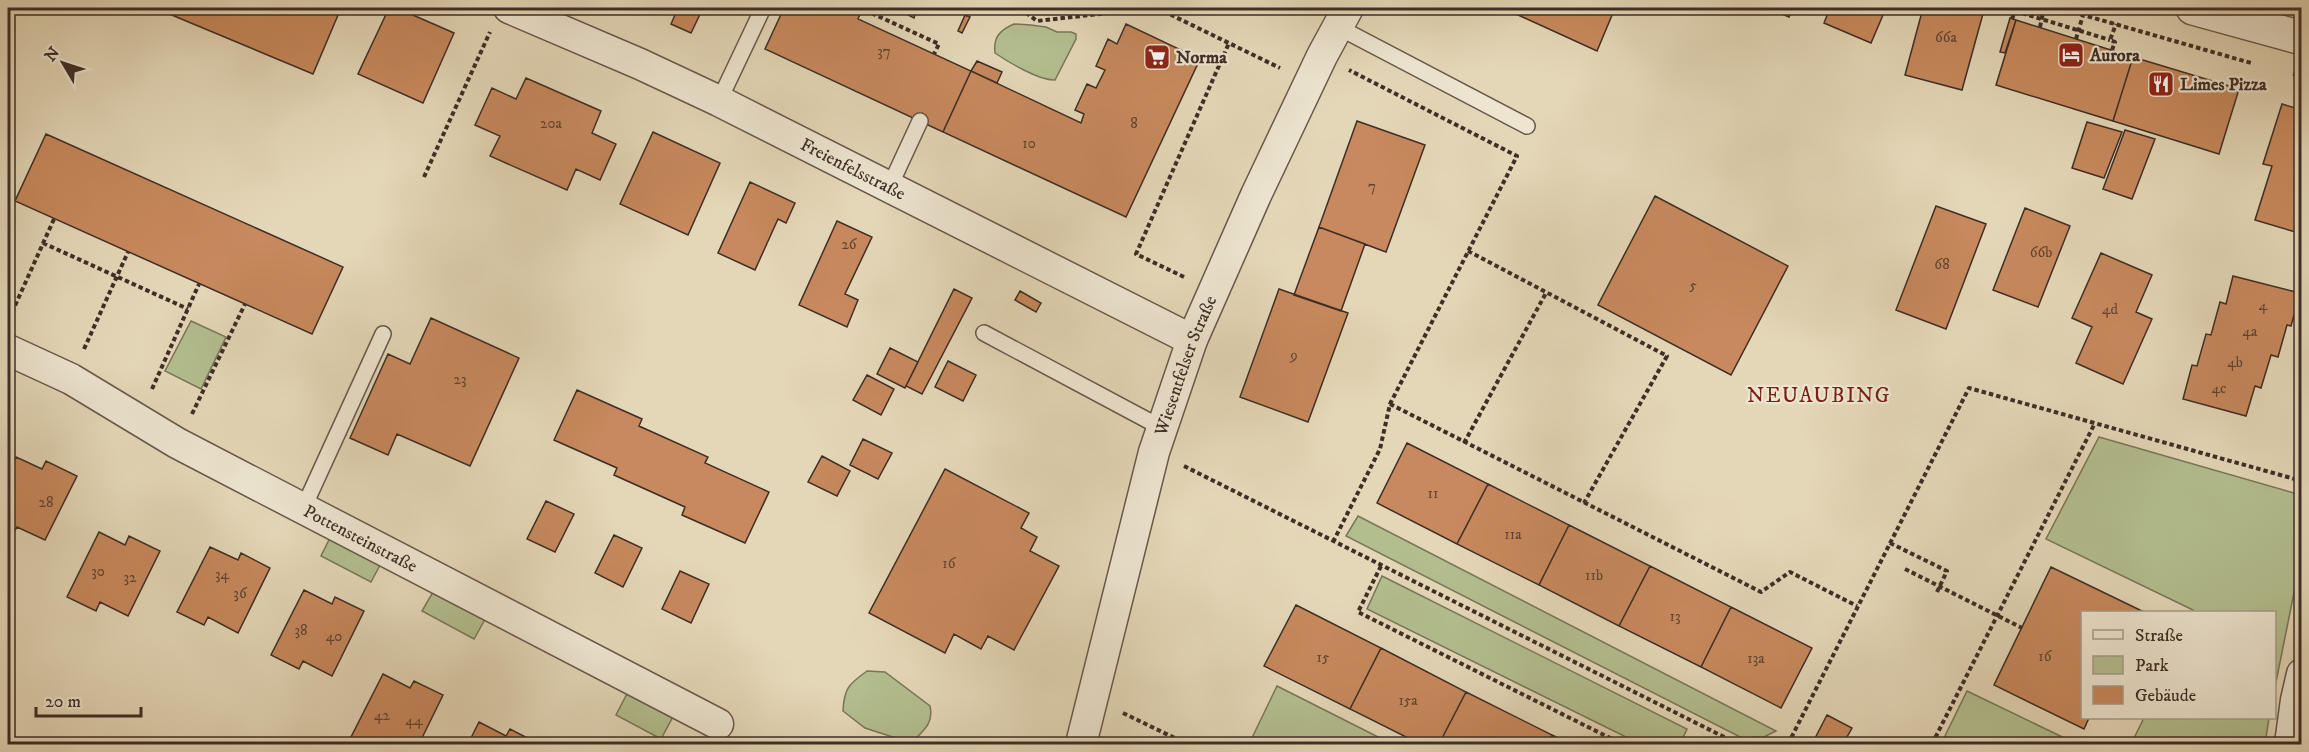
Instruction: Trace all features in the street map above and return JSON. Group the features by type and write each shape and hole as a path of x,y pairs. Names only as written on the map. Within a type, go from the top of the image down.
{"street":[{"name":"Freienfelsstraße","path":"509,8 640,64 719,101 1192,340"},
{"path":"2193,8 2301,38"},
{"name":"Wiesentfelser Straße","path":"1081,744 1158,440 1192,340 1256,195 1343,17"},
{"name":"Pottensteinstraße","path":"8,350 71,379 177,444 718,724"},
{"path":"2290,744 2301,674"}],"lane":[{"path":"719,101 763,8"},
{"path":"1343,17 1527,126"},
{"path":"889,188 920,121"},
{"path":"984,333 1158,440"},
{"path":"303,508 383,334"}],"path":[{"path":"871,8 869,12 939,44 934,54"},
{"path":"1020,8 1037,21 1117,12 1129,8"},
{"path":"1157,8 1310,83"},
{"path":"2040,27 2044,8"},
{"path":"2012,19 2015,9 2042,20 2115,42 2112,50"},
{"path":"2076,39 2084,15"},
{"path":"2110,40 2116,24"},
{"path":"424,177 490,31"},
{"path":"1214,290 1136,254 1229,43"},
{"path":"1322,56 1517,156 1390,404 1380,449 1333,542"},
{"path":"8,322 54,219"},
{"path":"43,243 188,309"},
{"path":"1468,251 1666,356 1584,503"},
{"path":"71,379 128,252"},
{"path":"137,421 199,284"},
{"path":"1464,443 1546,293"},
{"path":"177,444 245,304"},
{"path":"1788,744 1969,388 2301,481"},
{"path":"1390,404 1761,592 1790,572 1857,606"},
{"path":"1932,744 2095,423"},
{"path":"1158,440 1333,542 1738,744"},
{"path":"1890,543 1947,571 1937,592"},
{"path":"1381,565 1358,612 1622,744"},
{"path":"1905,569 2022,628"},
{"path":"1093,698 1187,744"}],"green space":[{"path":"1014,24 1046,27 1057,32 1076,34 1076,39 1055,80 1033,74 995,53 996,38"},
{"path":"191,321 226,337 201,389 165,371"},
{"path":"2099,437 2301,495 2301,558 2276,682 2276,611 2193,611 2046,539"},
{"path":"1358,516 1776,731 1764,737 1742,738 1346,536"},
{"path":"336,526 387,552 371,582 321,556"},
{"path":"1382,576 1687,729 1680,744 1640,744 1367,609"},
{"path":"433,592 488,614 474,639 422,611"},
{"path":"867,671 885,672 930,706 929,722 911,743 865,728 843,711 849,687"},
{"path":"1277,686 1392,744 1249,744"},
{"path":"630,688 676,711 661,739 616,715"},
{"path":"1967,691 2077,744 1941,744"},
{"path":"2144,719 2269,719 2265,744 2131,744"}],"building":[{"path":"169,8 341,8 313,74 167,13"},
{"path":"389,8 397,8 454,33 423,103 358,74"},
{"path":"678,8 703,8 691,33 671,24"},
{"path":"784,8 863,8 858,19 971,71 943,132 765,49"},
{"path":"907,8 916,12 914,18 898,10"},
{"path":"1506,8 1615,8 1597,51"},
{"path":"1767,8 1793,8 1789,17"},
{"path":"1830,8 1886,8 1871,43 1824,23"},
{"path":"1923,8 1984,10 1962,90 1905,75"},
{"path":"965,15 970,17 962,33 958,31"},
{"path":"2010,18 2016,20 2005,53 2000,52"},
{"path":"2016,20 2133,57 2113,121 1996,85"},
{"path":"1126,24 1200,59 1126,217 943,132 971,71 1081,123 1084,114 1075,110 1087,84 1096,88 1105,70 1096,66 1108,39 1117,44"},
{"path":"2133,57 2239,89 2219,154 2113,121"},
{"path":"977,61 1002,72 997,83 971,71"},
{"path":"526,78 601,111 592,133 616,144 600,180 576,169 567,190 490,156 500,136 475,125 492,88 516,99"},
{"path":"2282,104 2302,110 2302,234 2255,220 2272,166 2263,164"},
{"path":"1357,121 1425,145 1386,252 1319,227"},
{"path":"2087,122 2122,132 2104,178 2072,168"},
{"path":"2125,130 2155,139 2132,199 2103,189"},
{"path":"653,132 720,163 688,235 620,204"},
{"path":"46,134 343,267 312,334 15,201"},
{"path":"750,182 795,203 786,223 778,219 755,270 718,253"},
{"path":"1655,196 1788,266 1731,375 1598,305"},
{"path":"1936,206 1986,224 1946,329 1896,310"},
{"path":"2025,208 2070,226 2038,307 1993,290"},
{"path":"837,221 872,237 845,294 858,300 847,327 799,305"},
{"path":"1319,227 1365,244 1341,311 1294,295"},
{"path":"2101,253 2152,275 2136,312 2152,319 2123,384 2076,363 2092,327 2072,318"},
{"path":"2233,276 2300,293 2291,326 2287,325 2278,357 2271,355 2261,388 2255,386 2246,416 2183,399 2192,365 2197,366 2206,334 2211,335 2220,302 2226,304"},
{"path":"954,289 972,298 922,394 906,386"},
{"path":"1279,289 1348,313 1308,422 1240,397"},
{"path":"1020,291 1041,303 1036,312 1015,300"},
{"path":"431,318 519,358 470,466 397,434 388,455 350,438 388,354 410,364"},
{"path":"890,348 918,362 905,388 877,374"},
{"path":"948,361 976,375 963,401 935,387"},
{"path":"867,375 894,389 881,415 853,400"},
{"path":"577,390 642,419 639,426 708,457 705,463 769,492 745,543 682,515 685,507 614,475 617,468 554,440"},
{"path":"863,439 892,453 878,479 850,465"},
{"path":"1407,443 1488,484 1457,544 1377,503"},
{"path":"822,456 850,471 837,496 808,482"},
{"path":"16,457 42,469 46,461 77,476 45,540 17,527 12,536 8,534 8,474"},
{"path":"945,469 1029,513 1021,528 1037,537 1030,551 1059,566 1014,650 988,636 981,649 954,634 945,653 869,613"},
{"path":"1488,484 1569,525 1539,585 1457,544"},
{"path":"546,501 574,514 555,552 527,539"},
{"path":"1569,525 1650,566 1619,626 1539,585"},
{"path":"99,532 125,545 129,536 160,551 128,616 100,602 96,611 67,597"},
{"path":"614,535 642,548 623,587 595,573"},
{"path":"210,547 238,560 241,553 270,568 238,633 208,617 204,625 177,612"},
{"path":"1650,566 1731,607 1701,667 1619,626"},
{"path":"2051,567 2142,611 2081,611 2081,719 2089,719 2084,729 1994,685"},
{"path":"680,571 709,584 691,623 662,609"},
{"path":"304,590 332,604 335,597 364,611 332,676 303,661 299,669 271,655"},
{"path":"1296,605 1381,648 1350,709 1264,666"},
{"path":"1731,607 1812,648 1781,708 1701,667"},
{"path":"1381,648 1466,692 1439,744 1420,744 1350,709"},
{"path":"383,674 410,688 414,681 443,695 419,744 360,744 350,739"},
{"path":"1466,692 1552,735 1547,744 1439,744"},
{"path":"1827,715 1852,728 1843,744 1813,742"},
{"path":"479,722 506,736 510,729 539,744 468,744"},
{"path":"1552,735 1571,744 1547,744"}],"place":[{"name":"Aurora","path":"2071,55"},
{"name":"Norma","path":"1157,57"},
{"name":"Limes Pizza","path":"2161,84"}],"district":[{"name":"NEUAUBING","path":"1819,395"}]}
